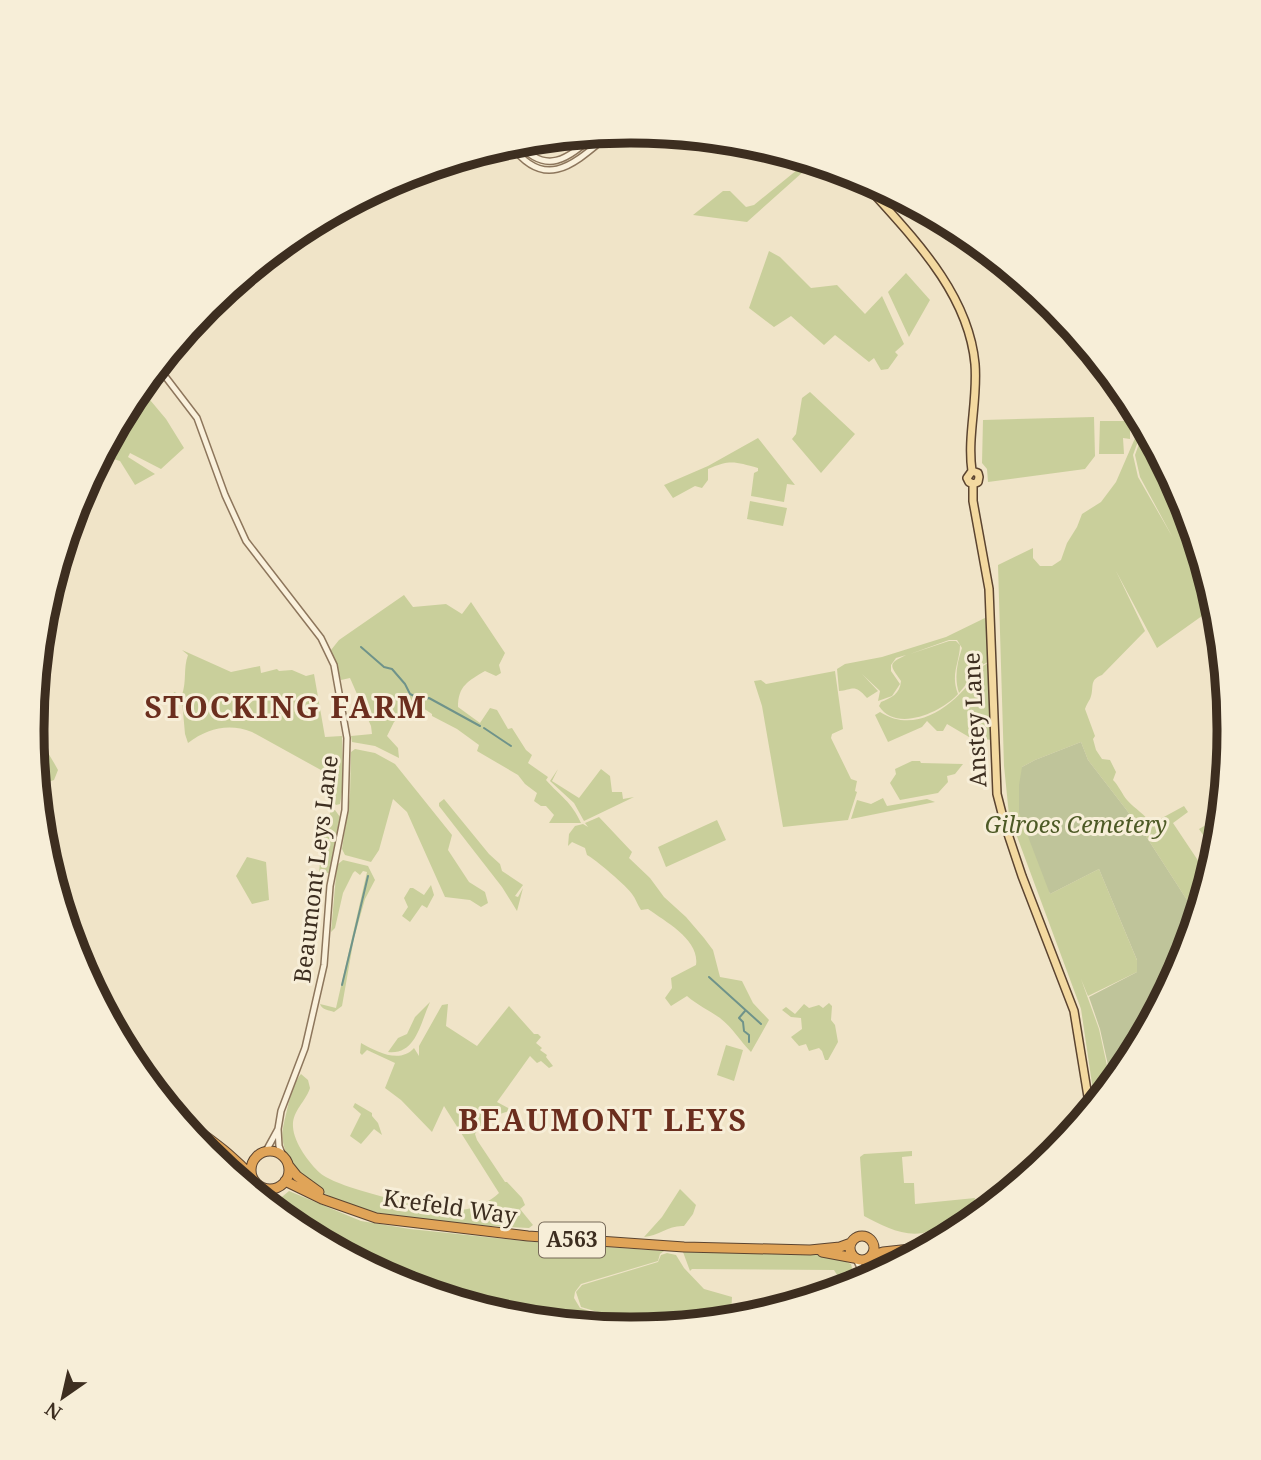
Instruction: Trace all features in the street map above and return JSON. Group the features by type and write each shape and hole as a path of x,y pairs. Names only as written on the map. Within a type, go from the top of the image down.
{"highway":[{"path":"208,1137 242,1155 276,1152 283,1156 289,1166 282,1184 264,1188 260,1185"},
{"path":"220,1145 252,1178"},
{"path":"254,1180 251,1167 261,1153"},
{"name":"Krefeld Way","path":"289,1166 306,1184 338,1204"},
{"name":"Krefeld Way","path":"282,1184 376,1217 528,1236 684,1247 810,1250 851,1243"},
{"path":"900,1249 861,1236 851,1243 850,1252 861,1261 904,1249"},
{"path":"870,1240 873,1246 870,1257"},
{"name":"Krefeld Way","path":"810,1250 855,1258"}],"main road":[{"name":"Anstey Lane","path":"876,198 946,282 969,334 975,361 976,389 970,459 972,471 978,473 979,477 974,484 973,502 989,589 997,794 1022,876 1074,1012 1088,1097"}],"street":[{"path":"519,155 532,166 556,171 573,164 597,145"},
{"path":"526,153 541,160 555,161 567,158 582,146"},
{"name":"Beaumont Leys Lane","path":"164,374 186,402 201,427 225,495 246,541 309,620 327,649 334,665 347,737 345,810 330,886 323,973 305,1048 284,1097 278,1129 279,1146 283,1156"},
{"name":"Beaumont Leys Lane","path":"261,1153 278,1129"},
{"path":"271,1194 282,1184"},
{"path":"866,1267 870,1257"},
{"path":"855,1258 861,1269"}],"green space":[{"path":"799,168 805,170 747,222 693,215 723,191 730,191 746,207 754,205"},
{"path":"769,251 780,257 811,288 837,285 865,314 882,296 904,344 895,352 898,355 888,369 881,370 874,358 869,362 835,335 824,345 791,316 774,327 749,308"},
{"path":"906,273 930,300 909,337 888,292"},
{"path":"810,392 855,434 821,473 792,439 796,434 802,398"},
{"path":"148,397 166,419 184,448 161,469 130,453 128,457 155,474 135,485 120,461 110,458"},
{"path":"1094,417 1095,456 1085,469 988,482 987,469 982,463 983,420"},
{"path":"1100,421 1129,421 1130,439 1123,438 1124,454 1099,454"},
{"path":"1137,434 1139,438 1133,455 1138,477 1173,538 1140,477 1135,455 1140,440 1173,505 1186,541 1205,614 1157,648 1116,571 1145,631 1095,679 1085,709 1095,736 1093,739 1096,750 1102,759 1110,760 1116,772 1113,780 1125,798 1151,824 1184,806 1188,812 1173,823 1199,862 1202,860 1191,902 1187,900 1142,830 1088,760 1081,742 1022,767 1050,894 1099,869 1139,965 1137,972 1088,996 1081,979 1099,1029 1108,1070 1093,1091 1081,1009 1009,815 1004,766 998,565 1033,548 1033,558 1040,566 1052,566 1061,560 1082,514 1101,502 1116,482"},
{"path":"758,438 795,485 787,484 784,502 751,496 754,473 758,468 738,463 722,464 708,469 708,480 702,488 695,486 673,498 664,485 708,466"},
{"path":"750,501 787,508 783,526 747,519"},
{"path":"404,595 413,607 446,604 462,614 471,602 505,653 499,665 501,673 496,676 485,671 469,681 462,689 458,707 480,723 490,708 497,710 508,729 512,728 532,755 528,763 548,777 546,780 569,804 581,823 549,823 554,815 546,806 534,801 537,793 518,775 477,751 479,745 423,708 411,716 403,713 394,722 387,736 398,748 399,758 375,746 352,742 351,736 372,734 371,726 350,678 341,680 331,650 339,640"},
{"path":"987,617 988,662 982,665 959,693 957,670 962,648 957,640 949,640 910,654 949,641 956,641 960,645 955,674 958,694 930,713 907,719 896,718 879,706 881,702 891,697 897,692 899,689 901,681 892,665 906,655 896,658 891,665 891,671 900,684 892,696 878,701 880,691 862,674 878,691 867,698 856,689 839,691 837,669 845,664 882,657 946,637"},
{"path":"182,650 231,672 260,666 261,673 277,669 292,670 306,676 314,674 325,737 342,736 343,786 340,804 336,805 334,802 330,775 252,732 219,728 188,743 182,700 171,701 174,692 182,695 188,655"},
{"path":"988,663 991,740 969,737 947,724 943,731 937,731 927,721 922,727 888,742 875,715 880,712 895,719 910,720 939,711"},
{"path":"835,671 843,729 832,734 831,738 851,779 857,781 857,792 848,820 783,827 762,706 754,681 761,680 766,684"},
{"name":"Gilroes Cemetery","path":"1081,742 1088,760 1142,830 1187,900 1193,896 1173,955 1157,990 1109,1069 1089,997 1137,972 1137,960 1099,869 1050,894 1019,813 1022,767"},
{"path":"44,747 58,770 54,780 47,783"},
{"path":"355,749 375,753 395,764 452,835 448,850 469,882 485,892 488,903 481,907 470,900 445,897 407,812 393,799 379,850 371,862 345,855 342,849 350,795 351,752"},
{"path":"912,761 963,764 955,774 947,776 948,782 938,793 900,800 890,783 896,774 895,769"},
{"path":"558,769 552,781 579,798 601,769 610,776 612,792 622,792 623,799 634,797 584,821 574,803 550,781"},
{"path":"883,798 887,806 927,799 935,802 851,819 857,800 871,804"},
{"path":"444,799 500,864 502,871 523,885 515,896 518,897 523,888 517,911 502,887 439,806"},
{"path":"335,810 340,817 329,873 319,872 324,827 331,811"},
{"path":"599,817 632,852 629,858 704,938 713,950 720,977 742,981 753,1003 769,1020 751,1052 725,1022 687,996 671,1006 665,998 672,988 671,978 696,965 696,956 680,932 648,909 641,910 629,890 587,855 585,848 572,842 568,846 569,834 575,826 583,824 588,827 585,823"},
{"path":"717,820 726,840 666,867 658,847"},
{"path":"1206,825 1208,829 1207,840 1199,829"},
{"path":"247,857 266,862 269,900 252,904 236,876"},
{"path":"343,860 368,866 375,880 365,899 354,938 342,1006 334,1012 324,1009 320,1004 336,1008 367,872 363,871 360,875 355,871 353,873 343,893 335,928 331,932 337,865"},
{"path":"431,885 434,895 427,908 422,905 410,922 402,916 408,907 404,898 410,888 424,895"},
{"path":"430,1002 411,1043 405,1049 388,1052 398,1038 407,1034 415,1017"},
{"path":"829,1003 832,1006 831,1020 835,1025 838,1042 828,1060 825,1060 819,1048 809,1051 806,1044 799,1046 791,1037 802,1029 801,1018 791,1017 782,1010 786,1007 795,1014 804,1004 809,1008 819,1005 823,1008"},
{"path":"448,1004 446,1026 477,1046 509,1006 534,1034 541,1037 536,1043 553,1066 549,1068 541,1061 537,1063 530,1056 497,1102 510,1109 509,1111 500,1114 491,1111 475,1134 505,1182 522,1198 525,1205 520,1209 533,1225 529,1228 436,1222 367,1210 336,1199 310,1184 292,1164 285,1149 282,1135 284,1123 292,1090 301,1074 308,1080 310,1088 293,1121 294,1133 299,1146 320,1173 346,1186 388,1198 448,1209 476,1207 499,1193 444,1106 432,1132 401,1100 385,1088 395,1063 367,1050 362,1055 360,1053 361,1043 381,1053 395,1056 408,1053 414,1048 419,1056 419,1046 442,1005"},
{"path":"726,1045 743,1050 734,1081 717,1075"},
{"path":"355,1103 372,1113 382,1135 374,1129 361,1144 350,1136 361,1114 353,1107"},
{"path":"912,1151 912,1156 902,1157 904,1183 914,1183 915,1204 975,1198 974,1206 940,1228 923,1233 908,1233 878,1223 864,1216 860,1157 864,1154"},
{"path":"680,1189 696,1205 684,1226 644,1237 662,1217"},
{"path":"289,1191 361,1221 410,1229 535,1242 664,1251 658,1261 581,1284 574,1298 580,1308 604,1316 554,1312 479,1297 406,1272 337,1238 278,1200"},
{"path":"683,1252 834,1256 851,1264 853,1273 839,1278 834,1270 690,1271"},
{"path":"661,1255 676,1255 704,1289 732,1297 731,1308 707,1312 630,1317 611,1316 581,1307 576,1292 582,1285 658,1262"}],"waterway":[{"path":"361,647 384,667 392,669 410,694 423,700 429,698 480,726"},
{"path":"484,728 511,746"},
{"path":"342,985 368,876"},
{"path":"709,977 761,1024"},
{"path":"745,1011 739,1018 743,1022 744,1031 749,1035 749,1042"}],"district":[{"name":"STOCKING FARM","path":"286,708"},
{"name":"BEAUMONT LEYS","path":"603,1121"}]}
